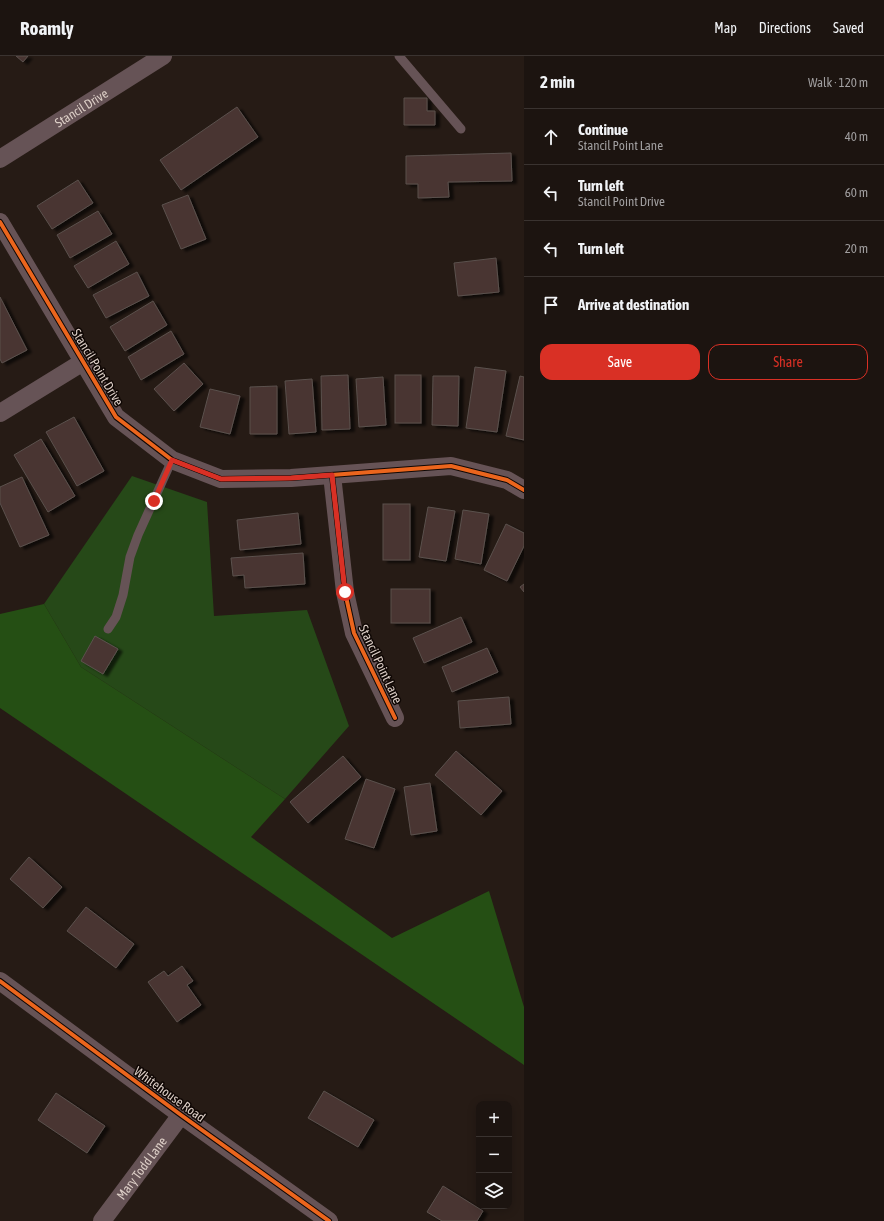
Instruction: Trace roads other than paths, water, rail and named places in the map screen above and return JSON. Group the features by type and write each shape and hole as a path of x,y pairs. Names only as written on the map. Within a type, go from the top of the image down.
{"street":[{"name":"Stancil Drive","path":"0,159 163,56"},
{"name":"Stancil Point Drive","path":"1,225 116,417 172,460 221,479 291,478 451,466 507,480 524,490"},
{"path":"0,413 84,362"},
{"name":"Stancil Point Lane","path":"332,475 345,592 354,633 395,718"},
{"name":"Whitehouse Road","path":"0,981 181,1115 329,1221"},
{"name":"Mary Todd Lane","path":"102,1221 181,1115"}],"lane":[{"path":"398,56 461,129"},
{"path":"108,629 116,617 123,594 130,556 172,460"}]}
